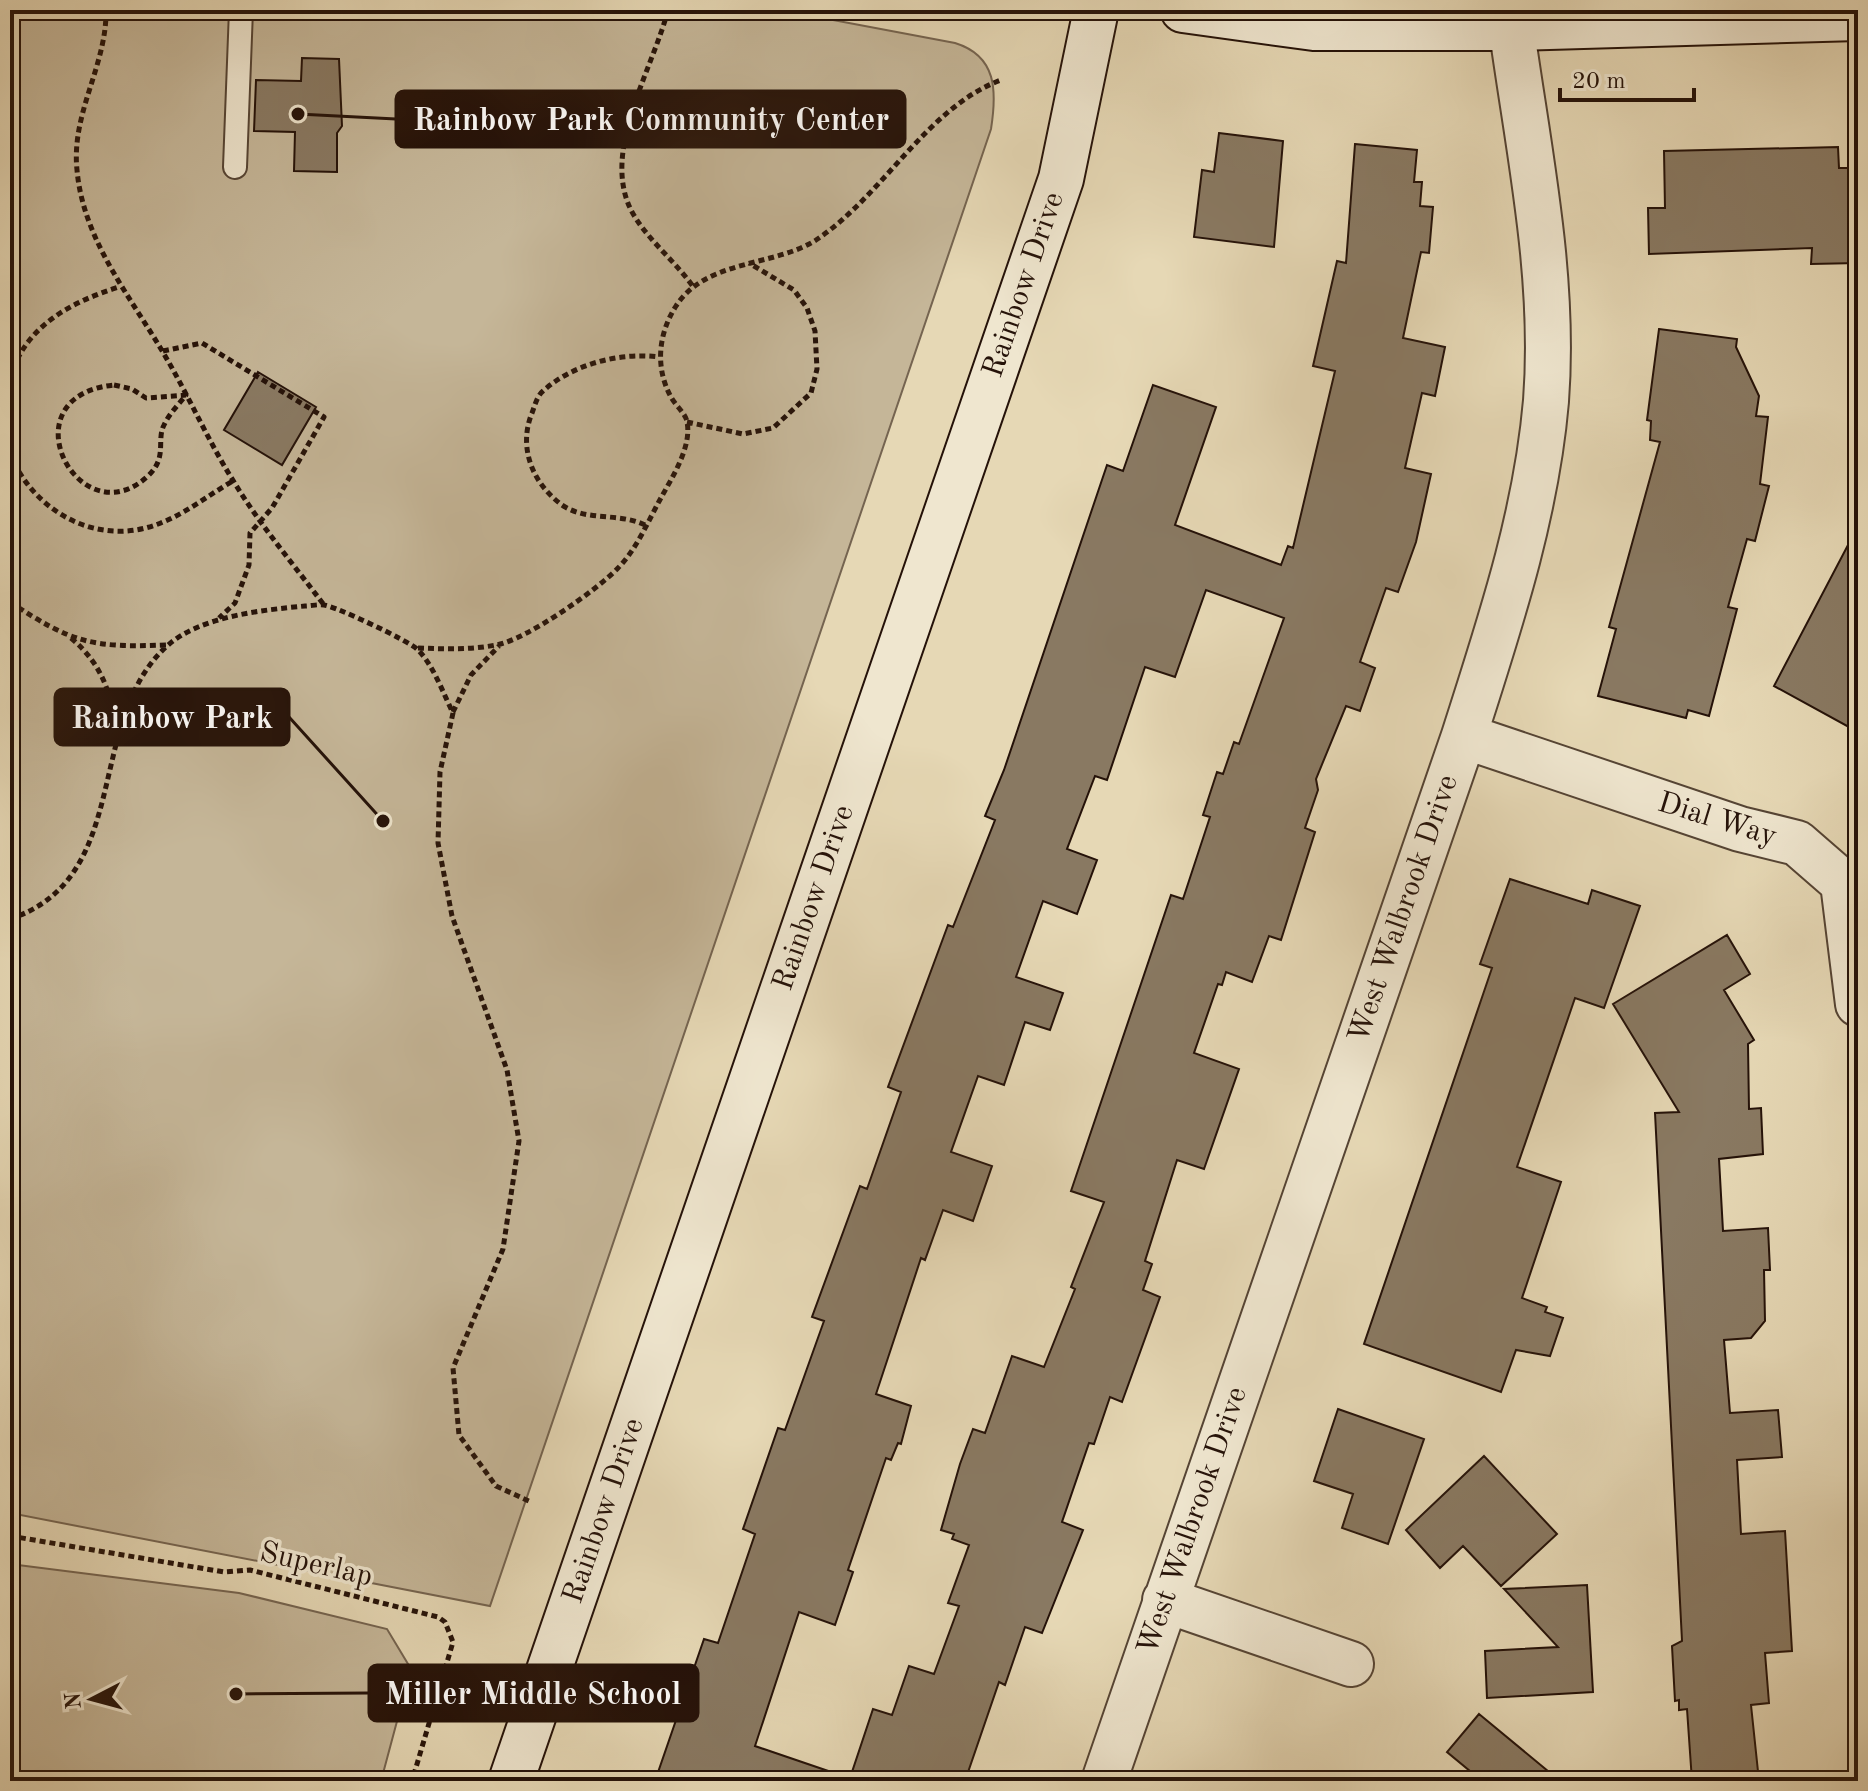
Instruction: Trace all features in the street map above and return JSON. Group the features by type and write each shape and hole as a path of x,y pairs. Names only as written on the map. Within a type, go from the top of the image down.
{"street":[{"name":"Rainbow Drive","path":"511,1781 1061,179 1096,10"},
{"path":"1183,10 1314,28 1510,19 1858,18"},
{"name":"West Walbrook Drive","path":"1104,1781 1464,736 1519,566 1546,401 1544,245 1510,19"},
{"name":"Dial Way","path":"1464,736 1740,829 1797,843 1843,883 1858,1004"},
{"path":"1165,1600 1351,1664"}],"lane":[{"path":"235,167 241,10"}],"path":[{"path":"106,10 106,35 79,119 77,171 90,222 119,287 163,351 233,481 324,605 417,648 457,650 500,645"},
{"path":"668,10 620,152 621,180 625,199 636,219 677,263 694,289"},
{"path":"531,1502 496,1486 459,1435 453,1368 503,1249 519,1141 507,1070 452,916 438,843 440,772 453,713 471,675 500,645 557,616 619,568 675,473 684,448 687,422 662,381 659,357 676,306 694,289 717,275 802,249 833,228 859,208 955,104 979,88 1001,80"},
{"path":"687,422 743,434 773,428 811,393 817,369 815,331 807,308 794,290 749,263"},
{"path":"10,378 20,354 44,324 85,297 119,287"},
{"path":"163,351 202,343 324,417 263,521 250,533 249,565 235,603 216,621"},
{"path":"645,525 613,516 582,515 557,500 532,471 527,425 540,393 564,376 604,360 642,355 659,357"},
{"path":"114,385 132,389 146,398 186,395 163,427 164,445 159,461 149,475 135,485 119,491 98,491 71,474 61,459 57,441 59,423 67,407 80,394 96,387 114,385"},
{"path":"10,454 27,486 50,508 96,529 129,529 162,523 233,481"},
{"path":"10,602 70,638 91,655 104,677 113,703 117,742"},
{"path":"70,638 110,646 167,645 216,621 274,609 324,605"},
{"path":"10,919 41,905 59,891 82,859 110,777 117,742 135,686 167,645"},
{"path":"417,648 453,713"},
{"name":"Superlap","path":"10,1536 224,1572 250,1570 438,1617 445,1622 453,1642 412,1781"}],"shaded area":[{"path":"10,10 780,10 955,43 979,57 991,77 994,101 991,129 490,1606 10,1513"},
{"path":"10,1564 239,1593 387,1629 411,1669 381,1781 10,1781"}],"building":[{"path":"302,58 339,59 342,126 337,133 337,172 294,171 295,132 254,131 256,80 301,81"},
{"path":"1219,133 1283,141 1274,247 1194,237 1202,170 1214,172"},
{"path":"1355,144 1417,150 1414,182 1422,182 1420,206 1433,207 1429,253 1421,252 1403,338 1445,347 1435,396 1422,393 1405,468 1431,474 1416,542 1398,592 1386,588 1360,662 1375,668 1360,711 1346,706 1316,779 1318,790 1305,828 1315,832 1281,940 1269,936 1252,982 1226,972 1222,985 1218,984 1194,1053 1239,1069 1204,1169 1177,1160 1145,1261 1152,1264 1143,1290 1160,1297 1122,1402 1110,1397 1094,1444 1089,1443 1062,1522 1083,1530 1042,1633 1025,1627 1005,1685 999,1682 965,1781 849,1781 873,1709 892,1715 909,1666 934,1674 959,1606 948,1603 969,1545 952,1539 954,1534 941,1530 960,1464 973,1429 985,1433 1012,1356 1044,1367 1075,1289 1071,1287 1104,1202 1071,1191 1171,895 1183,899 1210,817 1203,815 1217,772 1223,774 1234,742 1239,744 1284,618 1206,590 1175,677 1145,667 1107,780 1095,776 1067,849 1097,860 1077,914 1043,901 1016,977 1063,993 1050,1030 1025,1022 1004,1085 978,1076 951,1152 992,1166 973,1221 943,1210 925,1260 921,1258 876,1394 911,1406 901,1444 898,1443 891,1460 886,1458 848,1570 853,1572 835,1625 799,1612 755,1746 840,1775 839,1781 655,1781 704,1639 718,1643 755,1534 743,1529 778,1428 785,1430 824,1321 812,1317 860,1186 867,1189 901,1092 888,1087 948,925 953,927 995,820 985,816 1004,770 1107,465 1123,471 1153,385 1216,407 1175,525 1281,565 1288,546 1293,548 1335,371 1313,366 1337,261 1346,263"},
{"path":"1838,147 1839,168 1858,168 1858,263 1811,264 1812,248 1649,254 1648,208 1665,208 1664,151"},
{"path":"1659,329 1737,339 1736,347 1759,396 1756,416 1768,417 1760,484 1769,486 1755,541 1747,539 1728,607 1737,609 1709,716 1688,710 1686,718 1598,696 1616,629 1609,627 1660,442 1650,440 1651,421 1647,420"},
{"path":"258,372 316,407 282,465 224,430"},
{"path":"1858,526 1858,732 1774,686"},
{"path":"1510,879 1588,904 1592,890 1640,906 1604,1008 1575,998 1517,1167 1561,1182 1522,1298 1547,1307 1545,1312 1563,1318 1550,1356 1516,1350 1501,1392 1364,1344 1492,968 1480,964"},
{"path":"1727,935 1750,974 1724,990 1754,1040 1748,1044 1749,1109 1761,1108 1763,1154 1719,1159 1723,1231 1768,1228 1770,1270 1764,1270 1765,1321 1751,1338 1724,1340 1730,1413 1778,1410 1782,1457 1737,1460 1741,1534 1785,1531 1792,1651 1765,1653 1769,1703 1751,1705 1759,1781 1692,1781 1687,1709 1679,1710 1679,1700 1675,1701 1672,1646 1682,1641 1655,1113 1679,1112 1613,1004"},
{"path":"1338,1409 1424,1439 1388,1544 1342,1528 1353,1494 1314,1481"},
{"path":"1484,1456 1557,1534 1501,1586 1463,1546 1440,1568 1406,1530"},
{"path":"1587,1585 1593,1692 1487,1698 1485,1651 1558,1647 1504,1589"},
{"path":"1479,1714 1560,1781 1482,1781 1447,1752"}],"place":[{"name":"Rainbow Park Community Center","path":"298,114"},
{"name":"Rainbow Park","path":"383,821"},
{"name":"Miller Middle School","path":"236,1694"}]}
